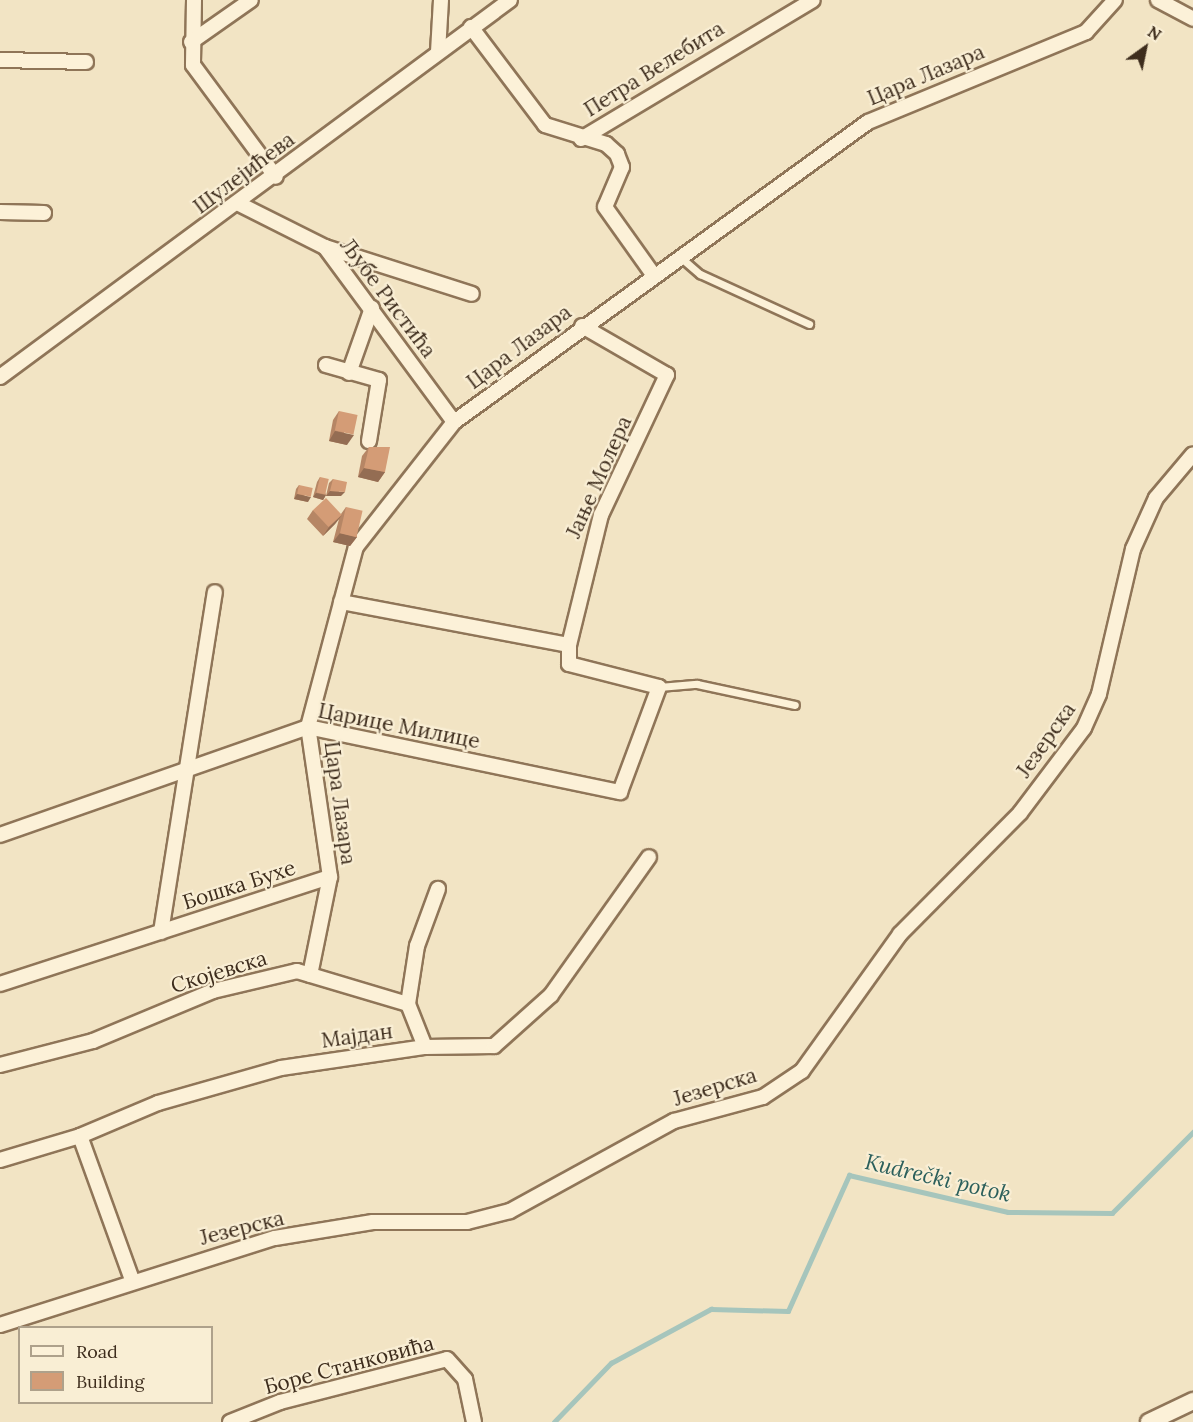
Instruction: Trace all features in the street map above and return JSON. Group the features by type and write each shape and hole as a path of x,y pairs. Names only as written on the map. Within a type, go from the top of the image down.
{"street":[{"path":"194,0 191,42 194,65 202,80 276,177"},
{"path":"191,42 251,0"},
{"path":"438,52 441,0"},
{"name":"Шулејићева","path":"0,377 276,177 471,27 510,0"},
{"name":"Петра Велебита","path":"581,139 813,0"},
{"name":"Цара Лазара","path":"310,975 330,878 308,727 356,547 454,422 652,273 868,122 1086,32 1115,0"},
{"path":"1158,0 1193,19"},
{"name":"Петра Велебита","path":"471,27 545,125 581,139 606,144 617,154 622,167 605,207 652,273"},
{"path":"0,60 86,62"},
{"name":"Љубе Ристића","path":"239,204 325,247 454,422"},
{"path":"0,212 44,213"},
{"path":"325,247 472,294"},
{"path":"349,373 372,308"},
{"name":"Јање Молера","path":"569,645 601,516 667,375 582,326"},
{"path":"326,365 379,380 369,441"},
{"name":"Језерска","path":"0,1325 132,1280 275,1238 373,1222 467,1222 510,1211 674,1121 763,1097 802,1071 900,934 1020,813 1084,728 1099,694 1133,549 1156,498 1193,454"},
{"name":"Бошка Бухе","path":"161,932 183,771 215,592"},
{"path":"341,602 569,645 569,664 659,687"},
{"name":"Царице Милице","path":"0,835 308,727 620,792 659,687"},
{"name":"Мајдан","path":"0,1160 80,1136 158,1102 281,1068 425,1047 494,1046 519,1028 551,995 648,858"},
{"name":"Бошка Бухе","path":"0,984 330,878"},
{"path":"425,1047 408,1004 417,946 438,888"},
{"name":"Скојевска","path":"0,1065 93,1041 213,992 297,971 408,1004"},
{"path":"80,1136 132,1280"},
{"name":"Боре Станковића","path":"230,1422 280,1402 447,1359 465,1379 474,1422"},
{"path":"1149,1422 1193,1401"}],"lane":[{"path":"677,256 700,274 809,324"},
{"path":"659,687 697,684 795,705"}],"building":[{"path":"339,411 358,415 353,435 335,431"},
{"path":"369,447 390,447 385,472 364,468"},
{"path":"320,477 329,479 325,495 316,493"},
{"path":"333,479 347,482 345,492 330,491"},
{"path":"299,485 313,488 311,497 297,494"},
{"path":"326,498 342,515 329,527 313,510"},
{"path":"346,507 363,511 356,537 340,533"}],"waterway":[{"name":"Kudrečki potok","path":"554,1422 611,1363 711,1309 788,1311 849,1175 1008,1212 1112,1213 1193,1132"}]}
